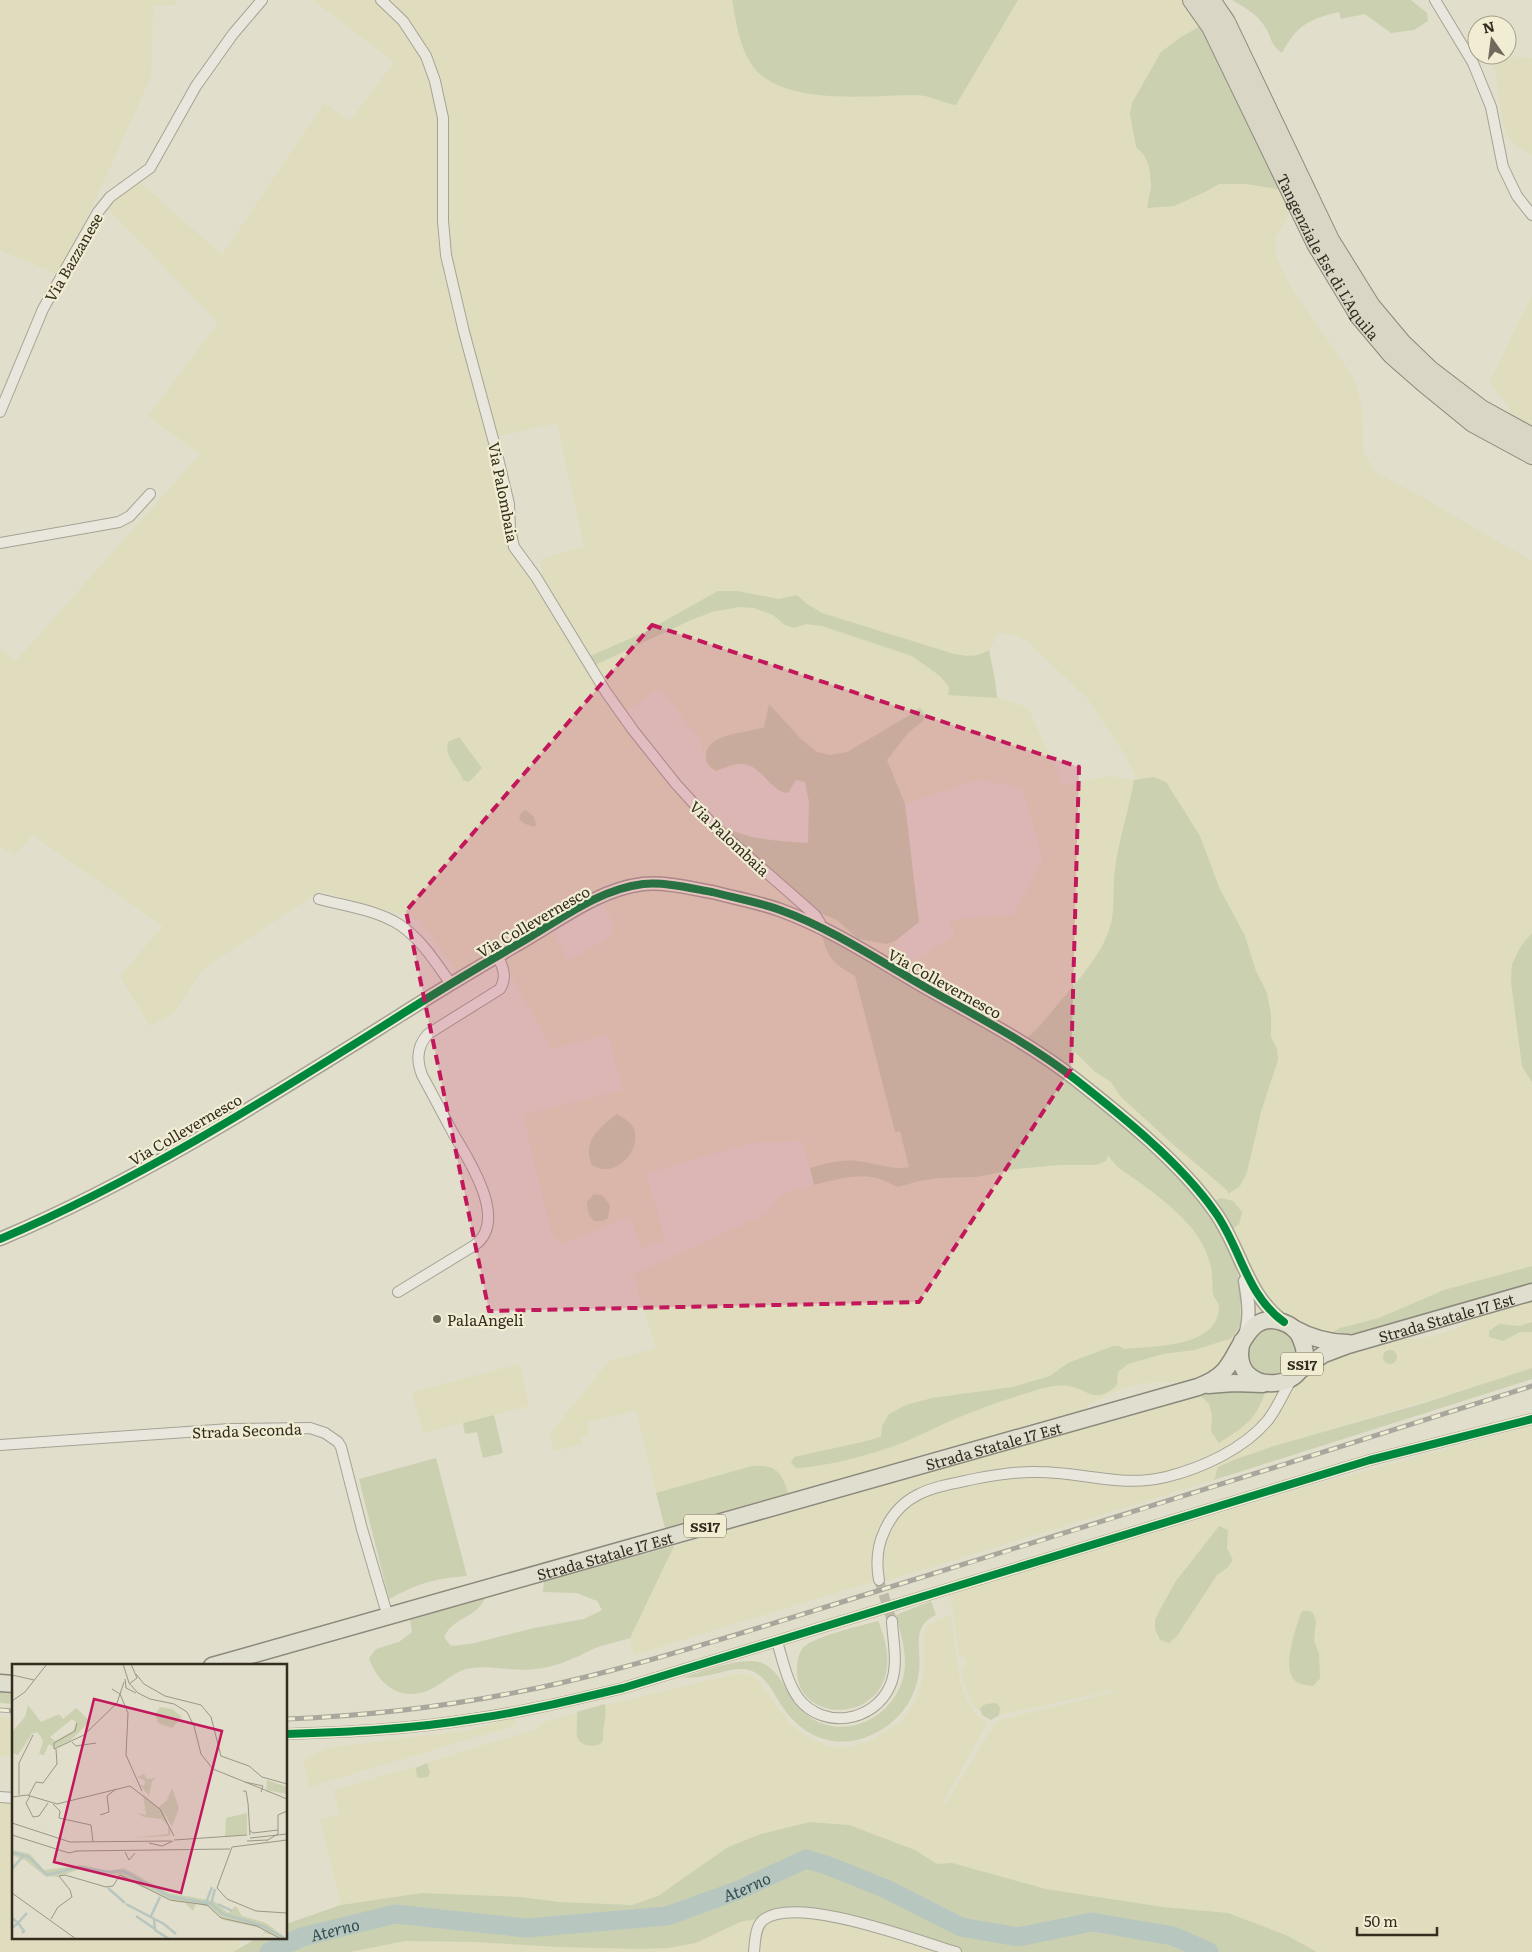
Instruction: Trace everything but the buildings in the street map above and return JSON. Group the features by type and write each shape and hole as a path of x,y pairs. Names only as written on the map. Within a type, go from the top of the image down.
{"highway":[{"name":"Tangenziale Est di L'Aquila","path":"1192,0 1211,27 1316,244 1360,317 1392,355 1473,423 1532,455"},
{"name":"Tangenziale Est di L'Aquila","path":"1211,0 1226,22 1330,240 1371,306 1402,343 1430,370 1481,409 1532,437"}],"main road":[{"name":"Strada Statale 17 Est","path":"1295,1374 1324,1354 1360,1341 1532,1292"},
{"name":"SS17","path":"1273,1320 1289,1325 1300,1336 1304,1352 1303,1363 1295,1374 1279,1384 1267,1384 1251,1377 1244,1368 1240,1358 1243,1339 1252,1328 1262,1322 1273,1320"},
{"name":"Strada Statale 17 Est","path":"1289,1325 1312,1338 1325,1341 1339,1343 1360,1341"},
{"name":"Strada Statale 17 Est","path":"226,1664 255,1660 388,1617 1198,1387 1222,1374 1233,1359 1243,1339"},
{"name":"Strada Statale 17 Est","path":"1198,1387 1234,1383 1267,1384"}],"street":[{"name":"Via Bazzanese","path":"0,412 44,309 99,210 110,197 151,167 174,122 196,86 229,39 262,0"},
{"name":"Via Palombaia","path":"381,0 403,21 426,56 435,81 443,118 442,221 446,255 509,504 510,529 514,547 536,577 606,692 660,765 713,826 811,911 818,919 820,928"},
{"path":"1435,0 1473,63 1490,107 1504,167 1517,196 1532,215"},
{"path":"0,543 118,522 130,516 150,494"},
{"name":"Via Collevernesco","path":"0,1239 59,1214 126,1178 280,1090 497,956 596,900 622,889 644,884 678,886 740,899 778,910 820,928 1022,1042 1050,1061 1094,1094 1154,1146 1202,1194 1225,1227 1255,1292 1264,1305 1289,1325"},
{"path":"319,899 378,915 396,922 420,942 451,984"},
{"path":"398,1292 476,1245 486,1231 488,1211 481,1187 422,1075 418,1054 420,1045 428,1034 500,989 504,982 504,973 497,956"},
{"name":"Via Collevernesco","path":"1240,1261 1247,1291 1249,1312 1248,1325 1243,1339"},
{"path":"879,1580 878,1555 880,1542 887,1525 904,1503 924,1491 968,1480 1025,1472 1061,1473 1115,1481 1139,1481 1159,1478 1198,1466 1226,1452 1255,1433 1272,1412 1295,1374"},
{"path":"1267,1384 1273,1387 1275,1393 1276,1403 1272,1412"},
{"path":"288,1734 384,1729 446,1723 500,1715 623,1688 1370,1460 1532,1419"},
{"name":"Strada Seconda","path":"0,1445 230,1429 317,1429 337,1441 342,1448 362,1530 388,1617"},
{"path":"776,1642 789,1680 801,1701 813,1711 823,1716 836,1719 848,1718 862,1715 872,1709 882,1700 890,1686 894,1667 892,1621"},
{"path":"754,1952 756,1934 763,1920 784,1913 809,1912 882,1928 956,1952"}],"highlighted area":[{"path":"652,625 1079,767 1071,1069 919,1302 489,1311 406,911"}],"shaded area":[{"path":"0,0 176,0 176,5 153,6 151,76 86,221 58,275 0,250"},
{"path":"313,0 1187,0 1202,25 1181,37 1139,88 1136,147 1144,155 1149,166 1150,200 1205,192 1219,184 1246,184 1282,190 1290,204 1287,219 1276,237 1276,256 1291,287 1355,380 1362,408 1363,451 1375,472 1532,561 1532,1285 1369,1331 1221,1363 1203,1376 1180,1383 1153,1382 1127,1387 1078,1411 665,1528 636,1411 587,1422 590,1435 580,1437 582,1444 554,1451 550,1434 609,1361 656,1348 633,1275 768,1213 775,1202 785,1193 814,1185 802,1141 751,1143 646,1173 665,1240 642,1248 630,1216 564,1243 558,1242 551,1231 523,1115 623,1090 608,1034 552,1049 497,951 457,973 420,920 320,891 203,969 173,1014 150,1026 120,976 163,926 32,835 15,855 0,847 0,648 16,661 200,454 148,416 218,323 107,208 115,199 140,182 222,255 324,103 350,121 394,62","holes":["557,423 584,546 541,559 542,578 516,548 496,437","999,632 1027,641 1087,698 1123,752 1138,780 1109,776 1063,785 1028,708 997,697 989,650","660,688 699,739 709,766 716,771 742,764 754,767 781,792 788,793 796,780 805,782 809,802 808,843 747,836 732,832 715,822 678,781 624,713","979,780 1022,788 1043,859 1014,914 949,920 955,935 910,964 894,942 919,922 905,804","602,900 613,924 610,936 568,961 552,928"]},
{"path":"1517,57 1532,58 1532,155 1516,146 1506,134 1500,108 1496,71 1493,65 1517,65"},
{"path":"1531,297 1532,429 1512,419 1508,405 1489,383"},
{"path":"1532,1295 1532,1368 1529,1370 1251,1453 1218,1467 1214,1480 886,1581 884,1578 634,1655 630,1638 674,1546 1199,1394 1209,1404 1212,1415 1211,1431 1219,1443 1260,1409 1266,1389 1334,1356 1393,1339 1418,1339 1438,1335 1461,1326 1477,1316"},
{"path":"520,1364 529,1406 423,1433 412,1392"},
{"path":"1532,1426 1532,1952 1317,1952 1288,1936 1229,1913 1163,1907 1046,1889 952,1863 937,1864 915,1850 849,1825 810,1822 761,1834 728,1847 658,1896 632,1905 559,1902 521,1897 422,1893 341,1905 320,1819 340,1814 333,1790 418,1766 416,1768 430,1773 427,1763 539,1728 539,1724 577,1712 736,1674 747,1674 757,1679 789,1723 804,1735 830,1747 849,1747 873,1740 901,1722 917,1698 924,1673 924,1633 929,1624 951,1615 960,1681 966,1699 974,1712 987,1723 943,1802 946,1804 995,1723 999,1720 1115,1692 1114,1690 999,1715 1000,1712 980,1708 980,1712 971,1701 964,1682 961,1670 966,1663 965,1658 959,1656 954,1615 949,1594 1317,1484","holes":["1219,1526 1228,1530 1228,1567 1217,1575 1177,1636 1155,1620 1187,1566","1316,1621 1314,1641 1319,1653 1320,1678 1290,1651 1293,1642"]},
{"path":"0,1717 12,1718 12,1756 0,1756"},
{"path":"514,1717 517,1725 309,1787 303,1760 326,1748 470,1730"},
{"path":"0,1801 12,1802 12,1940 240,1940 239,1948 233,1952 0,1952"},
{"path":"764,1917 813,1919 884,1934 940,1952 759,1952"},
{"path":"759,1918 755,1952 350,1952 405,1941 475,1942 558,1947 668,1948 696,1943 740,1922"}],"green space":[{"path":"732,0 1018,0 956,105 920,95 826,96 802,93 781,87 763,77 746,55"},
{"path":"1232,0 1411,0 1427,13 1428,21 1414,30 1391,33 1365,14 1341,19 1339,12 1320,17 1305,25 1293,36 1282,53 1272,42 1260,20 1249,10"},
{"path":"1202,25 1282,190 1246,184 1219,184 1174,206 1147,208 1151,187 1149,166 1144,155 1136,147 1130,114 1132,103 1161,52 1181,37"},
{"path":"718,591 737,591 779,599 797,595 822,613 954,654 968,656 985,653 989,650 997,698 948,695 949,687 940,676 912,656 822,626 806,624 794,628 785,625 773,615 754,608 739,607 712,612 593,666 588,657 645,632"},
{"path":"769,704 801,739 817,752 830,755 847,752 920,707 925,715 923,721 908,733 887,760 905,804 919,922 894,942 886,944 858,939 837,920 820,913 787,887 715,822 749,836 808,843 809,802 805,782 796,780 788,793 776,788 756,769 750,766 737,764 716,771 709,766 706,760 708,747 721,738 764,727"},
{"path":"459,737 482,768 469,782 463,780 448,752 448,742"},
{"path":"1153,777 1166,782 1200,836 1219,887 1245,936 1256,971 1267,993 1271,1015 1271,1037 1277,1049 1278,1060 1261,1112 1247,1172 1240,1186 1228,1194 1228,1191 1120,1096 1111,1082 1095,1072 1075,1052 1066,1070 1024,1040 1034,1032 1080,978 1105,941 1111,923 1117,858 1134,780"},
{"path":"526,810 534,817 536,825 534,827 525,824 519,819 521,813"},
{"path":"1532,933 1532,1082 1522,1066 1511,982 1512,964 1521,946"},
{"path":"822,935 1015,1044 1061,1076 1122,1126 1172,1171 1202,1203 1217,1225 1230,1250 1240,1282 1240,1324 1230,1339 1195,1350 1163,1354 1128,1364 1118,1372 1117,1385 1103,1394 1092,1394 1068,1386 1048,1387 978,1410 882,1450 852,1459 796,1468 791,1463 794,1457 881,1437 882,1426 889,1414 906,1405 932,1398 1013,1387 1050,1376 1068,1363 1113,1346 1119,1346 1124,1349 1151,1347 1196,1338 1208,1330 1216,1320 1219,1307 1213,1294 1212,1270 1207,1254 1193,1230 1153,1192 1119,1168 1108,1155 1106,1161 1096,1165 1059,1165 1016,1169 976,1177 939,1178 919,1181 898,1187 880,1179 864,1176 814,1185 810,1168 832,1162 850,1161 897,1168 909,1167 900,1131 895,1132 855,976 833,960"},
{"path":"617,1114 626,1119 633,1127 635,1141 633,1148 618,1166 604,1169 598,1168 592,1165 589,1157 591,1142 604,1124"},
{"path":"594,1194 602,1195 610,1205 608,1218 603,1221 594,1221 588,1212 587,1202"},
{"path":"1221,1198 1233,1201 1242,1212 1239,1224 1231,1230 1214,1201"},
{"path":"1532,1266 1532,1285 1369,1331 1347,1336 1325,1336 1340,1328 1379,1318 1444,1290"},
{"path":"1532,1322 1532,1332 1520,1332 1503,1341 1489,1337 1489,1331 1499,1324 1520,1326"},
{"path":"1268,1328 1278,1328 1287,1332 1293,1338 1296,1343 1296,1361 1287,1372 1278,1376 1268,1376 1259,1372 1253,1366 1249,1357 1249,1347 1253,1338 1259,1332"},
{"path":"1387,1350 1393,1350 1397,1357 1393,1364 1387,1364 1383,1360 1383,1354"},
{"path":"1532,1368 1532,1379 1214,1480 1218,1467 1236,1459 1274,1446 1421,1404"},
{"path":"1266,1389 1259,1408 1249,1421 1219,1443 1211,1431 1212,1415 1209,1404 1199,1394 1223,1390"},
{"path":"494,1415 503,1453 483,1458 477,1432 465,1434 463,1423"},
{"path":"436,1458 467,1576 426,1583 389,1599 359,1479"},
{"path":"752,1466 772,1468 776,1471 783,1479 788,1493 665,1528 656,1493"},
{"path":"1219,1526 1228,1530 1227,1548 1233,1560 1228,1567 1217,1575 1177,1636 1169,1643 1160,1640 1155,1629 1155,1620 1162,1606 1176,1581"},
{"path":"674,1546 630,1638 598,1647 565,1662 528,1670 487,1667 465,1669 430,1690 414,1694 397,1691 389,1687 377,1675 369,1658 376,1649 399,1642 412,1632 410,1619 486,1596 477,1609 454,1624 444,1637 451,1646 470,1644 534,1628 584,1619 602,1610 597,1601 577,1593 543,1592 544,1581"},
{"path":"931,1601 936,1615 923,1625 920,1632 918,1680 909,1702 887,1726 859,1739 845,1742 831,1741 818,1737 806,1730 794,1721 784,1709 761,1676 749,1670 732,1670 701,1677 681,1678 731,1663 759,1662 776,1674 796,1703 814,1720 827,1725 841,1727 855,1725 880,1713 898,1691 903,1678 904,1651 896,1615"},
{"path":"1302,1611 1313,1613 1316,1621 1314,1641 1319,1653 1320,1678 1313,1686 1296,1682 1291,1674 1289,1665 1291,1646"},
{"path":"878,1621 887,1655 884,1681 871,1698 854,1708 834,1710 815,1704 802,1690 797,1670 801,1650 817,1639"},
{"path":"0,1686 12,1687 12,1704 0,1703"},
{"path":"996,1703 1000,1707 999,1715 991,1720 982,1715 980,1708 986,1704"},
{"path":"605,1704 603,1741 593,1746 581,1743 577,1736 577,1712"},
{"path":"427,1763 430,1773 428,1777 417,1777 416,1768"},
{"path":"810,1822 849,1825 915,1850 937,1864 952,1863 1046,1889 1163,1907 1228,1913 1288,1936 1317,1952 940,1952 884,1934 813,1919 767,1917 740,1922 696,1943 668,1948 558,1947 475,1942 405,1941 350,1952 233,1952 254,1940 288,1940 288,1923 341,1905 422,1893 521,1897 559,1902 632,1905 658,1896 728,1847 761,1834"}],"waterway":[{"name":"Aterno","path":"269,1952 302,1937 395,1914 526,1928 667,1916 739,1890 806,1859 829,1866 886,1889 961,1927 1018,1937 1092,1922 1173,1936 1209,1952"}],"tunnel":[{"path":"879,1580 892,1621"}],"railway":[{"path":"288,1719 368,1714 451,1704 533,1689 613,1670 682,1651 1129,1513 1532,1386"},
{"path":"0,1710 12,1711"}],"cycle path":[{"path":"0,1239 103,1191 204,1136 581,906 596,898 627,887 643,884 660,884 712,892 755,902 800,918 856,947 1004,1032 1058,1066 1150,1141 1201,1194 1224,1226 1252,1285 1271,1311 1284,1322"},
{"path":"288,1734 380,1730 450,1722 529,1709 623,1688 1370,1460 1532,1419"}],"place":[{"name":"PalaAngeli","path":"437,1319"}]}
